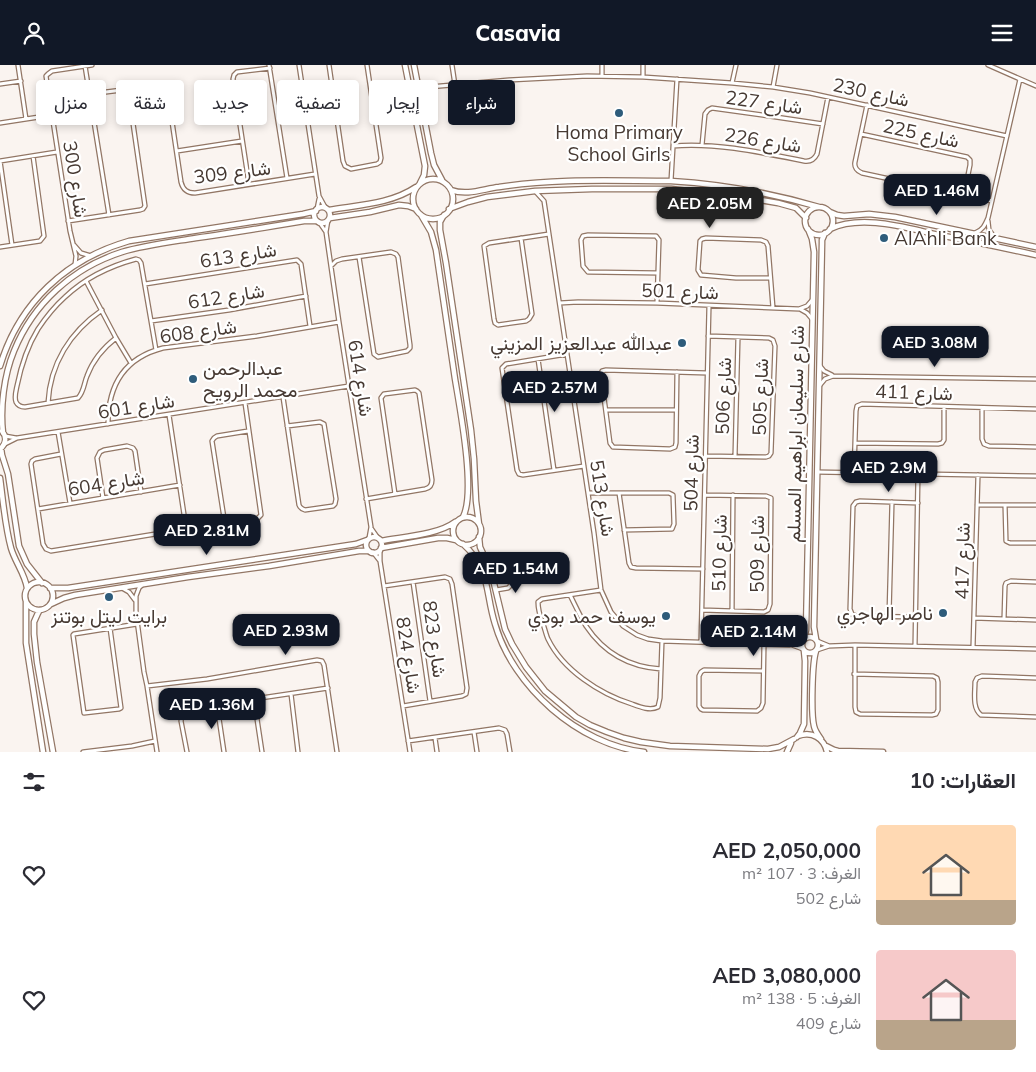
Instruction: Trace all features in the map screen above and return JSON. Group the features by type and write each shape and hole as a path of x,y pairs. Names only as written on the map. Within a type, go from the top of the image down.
{"street":[{"path":"18,65 26,119"},
{"name":"شارع 300","path":"46,80 48,74 52,71 92,65"},
{"path":"299,65 301,80"},
{"path":"329,65 331,80"},
{"path":"337,125 345,166 351,169 379,163 381,156 367,65"},
{"path":"50,588 68,589 356,543 373,537 379,539 438,531 463,517 468,489 459,400 436,250 431,232 414,205 415,189 425,172 425,163 405,65"},
{"path":"414,65 417,80"},
{"path":"452,65 454,80"},
{"path":"602,65 602,76"},
{"path":"643,65 643,77"},
{"path":"732,83 736,65"},
{"path":"773,87 777,65"},
{"path":"988,65 1036,86"},
{"path":"85,66 88,80"},
{"path":"249,184 232,81 236,73 270,66 287,178"},
{"name":"شارع 230","path":"515,80 552,77 643,77 773,87 867,105 1007,136"},
{"path":"671,181 677,79"},
{"path":"974,233 984,228 988,218 1020,79"},
{"path":"0,84 21,81"},
{"name":"شارع 226","path":"673,146 702,145 810,161 817,154 828,97"},
{"path":"867,105 855,165 858,171 992,201"},
{"name":"شارع 227","path":"702,145 705,114 712,108 823,124"},
{"path":"0,123 36,117"},
{"name":"شارع 300","path":"53,125 68,221 76,256 74,265"},
{"path":"95,125 109,215"},
{"path":"68,221 140,210 145,206 133,125"},
{"name":"شارع 309","path":"173,125 182,186 187,192 195,193 315,174"},
{"path":"308,125 319,196 330,214 329,219"},
{"path":"425,125 432,159 443,181 450,190 452,198 449,209 440,222 440,234 470,425 480,528 480,547 491,571 505,629 526,667 545,691 560,705 590,725 624,738 670,746 768,749 779,747 803,734 809,734 821,739"},
{"name":"شارع 225","path":"861,134 967,157 970,160 970,165 964,195"},
{"path":"177,151 242,141"},
{"path":"12,245 0,161 57,152"},
{"path":"0,247 40,241 45,234 33,156"},
{"path":"0,366 11,336 26,311 46,289 74,265 108,248 129,241 302,214 321,207 327,209 386,200 403,195 431,179 443,181"},
{"path":"450,190 466,193 500,186 575,181 688,182 763,192 824,207 840,216 869,214 895,217 1036,247"},
{"path":"633,181 630,185 633,189"},
{"path":"686,190 689,187 688,182"},
{"path":"449,209 487,197 535,191 686,190 778,203 796,209 806,219"},
{"path":"535,191 544,201 551,191"},
{"path":"318,221 314,216 319,196"},
{"name":"شارع 513","path":"544,201 602,590 611,611 623,626 637,635 648,639 789,645 803,650"},
{"path":"42,583 26,565 19,546 8,474 3,459 2,447 6,441 1,417 5,379 16,345 31,319 52,294 77,273 91,265 107,257 130,250 247,230 318,221 324,223 329,219 400,205 416,209"},
{"path":"819,207 809,211 806,219 808,229 816,234 825,233 838,225 879,223 1036,255"},
{"path":"830,212 833,221 830,229"},
{"path":"422,215 433,218 444,215"},
{"path":"988,218 989,230 995,238"},
{"name":"شارع 614","path":"329,219 326,232 366,499 371,527 379,539"},
{"name":"شارع 614","path":"318,221 326,232"},
{"name":"شارع سليمان ابراهيم المسلم","path":"804,640 808,551 814,252 808,229"},
{"name":"شارع سليمان ابراهيم المسلم","path":"817,640 814,630 817,471 822,240 825,233"},
{"path":"521,237 532,314 526,321 498,325 494,319 485,245 487,243 521,237 549,234"},
{"path":"657,303 658,273 659,240 658,237 655,235 588,235 584,236 581,240 583,266 588,272 658,273"},
{"path":"770,278 701,275 698,273 700,241 704,238 765,241 768,246 773,308"},
{"path":"129,241 128,247 130,250"},
{"name":"شارع 300","path":"73,245 81,253 91,256"},
{"path":"331,267 338,260 391,252 397,255 410,345 407,351 378,357 374,354 359,257"},
{"path":"116,338 93,363 85,379 80,397 23,407 16,402 15,395 22,363 33,338 46,318 64,298 86,281 110,268 137,259 141,263 156,350"},
{"name":"شارع 613","path":"145,284 296,260 300,261 310,326"},
{"path":"86,281 131,363"},
{"name":"شارع 612","path":"151,321 229,310 306,296"},
{"path":"799,309 807,306 813,299"},
{"name":"شارع 501","path":"560,303 657,303 799,309"},
{"name":"شارع 504","path":"701,641 709,306"},
{"path":"799,309 807,313 813,321"},
{"path":"48,403 53,374 65,347 84,324 102,310"},
{"name":"شارع 608","path":"108,424 108,406 113,389 122,373 131,363 143,355 156,350 339,322"},
{"name":"شارع 505","path":"706,456 769,456 772,451 775,346 773,340 769,338 708,336"},
{"name":"شارع 506","path":"735,456 738,337"},
{"path":"567,354 505,365 502,369 503,380 518,473 523,475 584,466"},
{"path":"538,359 554,470"},
{"path":"820,366 833,376"},
{"path":"677,372 676,445 674,448 613,447 610,443 601,374 603,370 677,372 707,373"},
{"path":"820,386 825,379 833,376 1036,379"},
{"name":"شارع 601","path":"2,447 17,438 349,386"},
{"path":"366,499 426,489 431,485 419,393 415,389 386,393 381,397 395,494"},
{"path":"283,397 287,426 299,507 305,510 333,506 336,499 324,423 321,421 287,426"},
{"path":"245,403 261,515 258,518 227,522 224,518 212,441 217,436 248,431"},
{"name":"شارع 411","path":"854,472 856,411 857,406 862,404 1036,409"},
{"path":"855,443 942,443 944,440 944,407"},
{"path":"982,408 982,439 984,444 1036,447"},
{"path":"606,410 676,410"},
{"path":"61,454 35,459 31,462 44,546 50,551 182,529 185,523 169,415"},
{"path":"58,431 70,503"},
{"name":"شارع 601","path":"3,433 17,438"},
{"path":"103,498 97,458 101,451 129,446 134,450 141,492"},
{"path":"817,471 1036,476"},
{"path":"915,646 918,473"},
{"name":"شارع 417","path":"973,647 978,475"},
{"path":"0,478 10,543 27,588"},
{"name":"شارع 604","path":"38,509 180,485"},
{"path":"588,493 669,493 674,496 674,526 672,529 624,530"},
{"path":"619,493 629,563 632,568 703,569"},
{"name":"شارع 509","path":"702,610 764,612 768,610 770,604 771,499 767,496 704,495"},
{"name":"شارع 510","path":"732,611 734,495"},
{"path":"916,617 856,616 852,614 850,609 853,505 860,501 918,503"},
{"path":"889,616 892,502"},
{"path":"977,505 1036,505"},
{"path":"1005,505 1006,541 1010,543 1036,543"},
{"path":"463,517 472,518 479,524"},
{"path":"456,522 452,533 456,541"},
{"name":"شارع 614","path":"368,539 371,527"},
{"path":"463,545 473,543 479,537"},
{"path":"53,752 37,662 34,633 34,622 38,613 51,604 70,596 121,587 223,573 355,551 371,552 438,538 447,538 463,545 475,557 481,567 487,583 497,632 510,660 527,684 552,710 570,724 602,740 621,747 644,752"},
{"path":"368,539 366,547 380,561"},
{"path":"379,539 380,549"},
{"name":"شارع 824","path":"380,549 380,561 410,752"},
{"path":"808,551 816,550"},
{"path":"807,557 816,557"},
{"path":"223,573 223,569 226,566 249,560"},
{"path":"496,590 509,588 520,578 531,575"},
{"path":"384,586 445,577 450,579 454,593 467,688 466,694 403,706"},
{"path":"1004,619 1006,583 1010,581 1036,582"},
{"name":"شارع 823","path":"413,582 430,701"},
{"path":"43,752 26,643 25,593 27,588 33,583 47,585 53,596 51,604"},
{"path":"143,584 137,591 135,601 157,752"},
{"path":"121,587 130,593 135,601"},
{"path":"602,590 542,599 538,602 538,611 548,639 557,654 577,675 592,686 613,697 644,708 654,709 658,707 660,698 662,641"},
{"path":"570,595 586,626 600,643 610,651 639,667 661,669"},
{"path":"26,602 32,609 40,611"},
{"path":"974,618 1036,620"},
{"path":"110,628 121,708 84,713 72,636 74,634 110,628 137,624"},
{"path":"787,752 790,744 800,733 804,724 806,661 802,643 809,637 829,646"},
{"name":"شارع 513","path":"789,645 804,640"},
{"path":"817,640 818,647 813,661 813,725 826,746 827,752"},
{"path":"762,671 704,670 700,672 699,706 703,710 757,711 761,708 763,703 762,671 764,644"},
{"path":"803,650 811,653 829,646 855,645 1036,649"},
{"path":"854,674 933,676 937,678 938,682 938,710 936,714 932,715 860,714 856,712 854,674 855,645"},
{"path":"147,686 207,679 317,660 322,661 337,752"},
{"path":"1036,678 982,676 977,678 975,682 975,707 981,715 1036,717"},
{"path":"187,752 181,721 183,712 187,709 328,689"},
{"path":"290,694 298,752"},
{"path":"254,699 262,752"},
{"path":"805,699 809,702 813,699"},
{"path":"218,705 224,752"},
{"path":"408,741 499,728 507,734 510,752"},
{"path":"474,732 477,752"},
{"path":"436,738 437,752"},
{"path":"83,752 155,741"},
{"path":"132,746 134,752"},
{"path":"826,746 838,751 882,752"}],"place":[{"name":"Homa Primary School Girls","path":"619,113"},
{"name":"AlAhli Bank","path":"884,238"},
{"name":"عبدالله عبدالعزيز المزيني","path":"682,343"},
{"name":"عبدالرحمن محمد الرويح","path":"193,379"},
{"name":"برايت ليتل بوتنز","path":"109,597"},
{"name":"ناصر الهاجري","path":"943,613"},
{"name":"يوسف حمد بودي","path":"666,616"}]}
